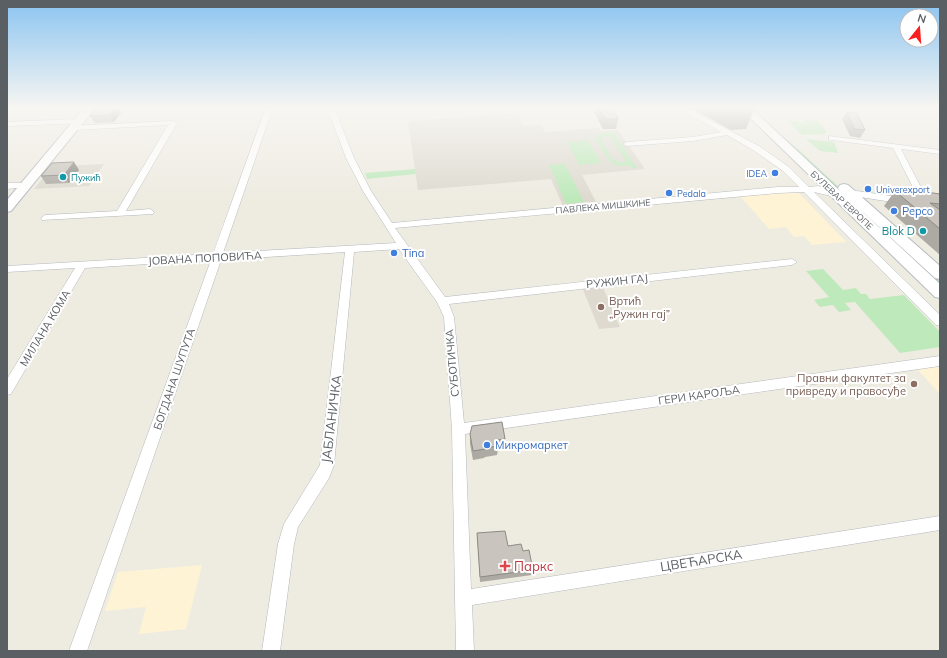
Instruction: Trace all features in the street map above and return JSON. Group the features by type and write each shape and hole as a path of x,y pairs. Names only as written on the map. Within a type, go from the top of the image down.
{"main road":[{"path":"7,208 66,138"},
{"name":"БУЛЕВАР ЕВРОПЕ","path":"771,138 814,186 835,194 940,293"},
{"name":"БУЛЕВАР ЕВРОПЕ","path":"790,138 940,274"}],"street":[{"path":"120,214 164,138"},
{"name":"БОГДАНА ШУПУТА","path":"78,651 259,138"},
{"name":"СУБОТИЧКА","path":"342,138 350,158 367,191 402,246 442,301 449,317 458,428 465,651"},
{"path":"627,144 701,138"},
{"path":"736,138 814,186"},
{"path":"832,138 940,152"},
{"path":"850,193 922,203 896,147"},
{"path":"7,186 26,185"},
{"name":"ПАВЛЕКА МИШКИНЕ","path":"390,226 814,186"},
{"name":"БУЛЕВАР ЕВРОПЕ","path":"814,186 940,322"},
{"path":"45,218 150,212"},
{"name":"ЈОВАНА ПОПОВИЋА","path":"7,269 402,246"},
{"name":"ЈАБЛАНИЧКА","path":"271,651 286,544 291,524 324,473 327,465 350,249"},
{"name":"РУЖИН ГАЈ","path":"442,301 792,262"},
{"name":"МИЛАНА КОМА","path":"7,390 82,265"},
{"name":"ГЕРИ КАРОЉА","path":"458,428 940,361"},
{"name":"ЦВЕЋАРСКА","path":"463,598 940,523"}],"shaded area":[{"path":"410,138 623,138 645,169 582,175 596,202 563,206 551,179 418,190"},
{"path":"104,164 89,186 34,189 50,169 65,166"},
{"path":"798,192 846,242 812,245 804,236 794,237 786,227 769,229 740,196"},
{"name":"Вртић „Ружин гај”","path":"602,285 620,327 599,329 582,287"},
{"path":"940,366 940,394 917,369"},
{"path":"202,565 186,629 139,634 146,607 105,611 118,572"}],"green space":[{"path":"603,138 601,139 610,156 614,159 621,162 626,161 610,138 617,138 637,168 631,168 629,165 622,166 612,163 605,155 596,139"},
{"path":"782,138 798,149 940,281 940,286"},
{"path":"806,139 834,142 838,153 820,151"},
{"path":"588,140 601,163 579,165 567,142"},
{"path":"565,164 584,202 566,204 549,165"},
{"path":"415,169 416,174 367,179 365,173"},
{"path":"823,269 843,290 856,288 861,294 866,294 870,299 904,295 940,332 940,347 900,353 855,302 845,303 851,310 839,312 833,305 820,307 814,300 829,297 806,271"}],"building":[{"path":"74,162 64,175 41,176 52,163"},
{"path":"912,190 940,194 940,204 930,203 940,210 940,229 895,191"},
{"path":"502,422 505,439 497,440 498,446 473,451 470,434 472,426"},
{"name":"Паркс","path":"505,531 508,546 521,544 523,551 529,550 533,570 480,577 477,533"}],"place":[{"name":"IDEA","path":"775,173"},
{"name":"Пужић","path":"63,177"},
{"name":"Univerexport","path":"868,189"},
{"name":"Pedala","path":"669,193"},
{"name":"Pepco","path":"894,211"},
{"name":"Blok D","path":"923,231"},
{"name":"Tina","path":"394,253"},
{"name":"Вртић „Ружин гај”","path":"601,307"},
{"name":"Правни факултет за привреду и правосуђе","path":"914,384"},
{"name":"Микромаркет","path":"487,445"},
{"name":"Паркс","path":"505,566"}]}
